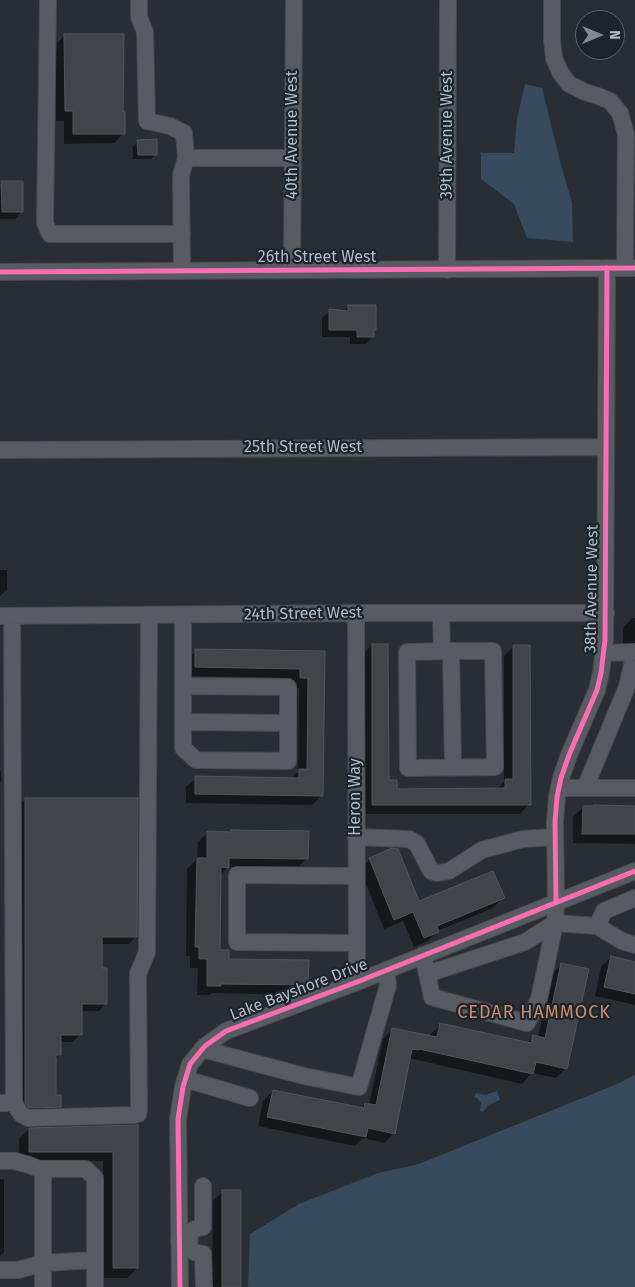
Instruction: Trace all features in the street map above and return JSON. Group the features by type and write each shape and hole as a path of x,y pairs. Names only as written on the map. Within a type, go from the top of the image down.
{"street":[{"path":"48,0 45,223 50,234 182,234"},
{"path":"139,0 139,17 145,32 146,121 170,126 184,134 186,158 181,175 182,271"},
{"name":"40th Avenue West","path":"292,270 294,0"},
{"name":"39th Avenue West","path":"447,270 448,0"},
{"path":"552,0 554,58 564,79 585,92 610,101 620,113 626,134 630,181 630,268"},
{"path":"186,158 293,158"},
{"name":"38th Avenue West","path":"427,974 432,997 527,1023 539,999 555,923 555,822 559,788 569,755 597,690 606,640 607,268"},
{"name":"26th Street West","path":"0,272 630,268"},
{"name":"25th Street West","path":"0,450 606,447"},
{"name":"Heron Way","path":"356,613 356,982"},
{"name":"24th Street West","path":"6,616 606,613"},
{"path":"441,614 446,651 452,767"},
{"path":"183,615 183,686 183,748 196,760 288,761 288,687 183,686"},
{"path":"6,616 7,1103 28,1118 134,1115 138,1114 139,1110 138,974 148,947 149,616"},
{"path":"493,651 494,767 452,767 408,768 407,652 493,651"},
{"path":"585,788 628,687 635,652 604,654"},
{"path":"183,722 288,723"},
{"path":"559,788 635,788"},
{"path":"356,837 409,839 417,844 431,871 438,873 449,871 482,850 523,839 555,837"},
{"name":"Lake Bayshore Drive","path":"180,1287 184,1240 178,1119 185,1079 190,1064 202,1049 226,1031 356,982 635,871"},
{"path":"356,876 237,875 237,942 356,943"},
{"path":"597,926 604,911 635,898"},
{"path":"423,955 427,974 524,942 555,923 597,926 622,941 635,944"},
{"path":"202,1049 304,1076 359,1087 388,984 386,970"},
{"path":"185,1079 250,1098"},
{"path":"0,1161 15,1161 40,1169 86,1169 95,1178 95,1287"},
{"path":"43,1169 43,1287"},
{"path":"203,1186 203,1227 195,1228 184,1240 194,1252 203,1254 204,1287"},
{"path":"0,1270 18,1270 43,1264 95,1260"}],"water":[{"path":"525,84 542,88 572,203 573,242 527,238 514,204 481,179 481,153 514,153 517,119"},
{"path":"635,1075 635,1287 248,1287 250,1234 299,1204 378,1173 419,1164"},
{"path":"497,1091 500,1100 488,1105 483,1112 480,1111 481,1103 474,1097 476,1093 485,1095"}],"building":[{"path":"64,34 124,34 123,112 125,112 125,134 73,134 73,111 65,111"},
{"path":"157,139 157,155 138,155 137,140"},
{"path":"1,181 23,181 23,212 2,212"},
{"path":"348,305 376,305 376,330 374,330 374,337 357,337 357,330 329,330 329,309 348,311"},
{"path":"372,644 388,644 389,780 397,780 397,789 505,788 505,779 513,779 513,645 530,645 531,805 372,805"},
{"path":"195,649 325,651 323,796 195,794 195,776 299,778 299,769 307,769 308,678 300,678 300,669 195,667"},
{"path":"25,798 138,798 137,937 102,937 102,968 107,968 107,1004 82,1004 82,1035 61,1035 61,1055 56,1055 56,1095 61,1095 61,1107 31,1108 25,1102"},
{"path":"583,806 635,806 635,834 582,834"},
{"path":"231,830 309,831 308,859 229,858 229,868 221,867 220,950 229,950 229,959 309,960 308,985 221,984 221,986 207,986 207,959 199,959 199,947 195,947 197,858 207,858 207,831 231,832"},
{"path":"392,848 398,849 419,901 493,871 505,898 437,926 439,932 424,938 413,912 394,920 369,858"},
{"path":"611,956 635,962 635,994 604,987"},
{"path":"561,963 589,969 567,1069 536,1062 533,1074 412,1049 395,1134 368,1128 366,1137 267,1117 273,1090 364,1108 365,1103 376,1105 392,1028 437,1037 440,1023 531,1043 533,1035 545,1038"},
{"path":"138,1125 138,1268 113,1268 113,1152 29,1152 29,1128"},
{"path":"222,1190 241,1190 241,1287 222,1287"}],"cycle path":[{"path":"556,902 555,822 557,797 569,755 597,690 605,640 607,268"},
{"path":"0,272 635,268"},
{"path":"180,1287 178,1119 183,1087 190,1064 205,1046 226,1031 357,982 635,871"}],"district":[{"name":"CEDAR HAMMOCK","path":"534,1013"}]}
